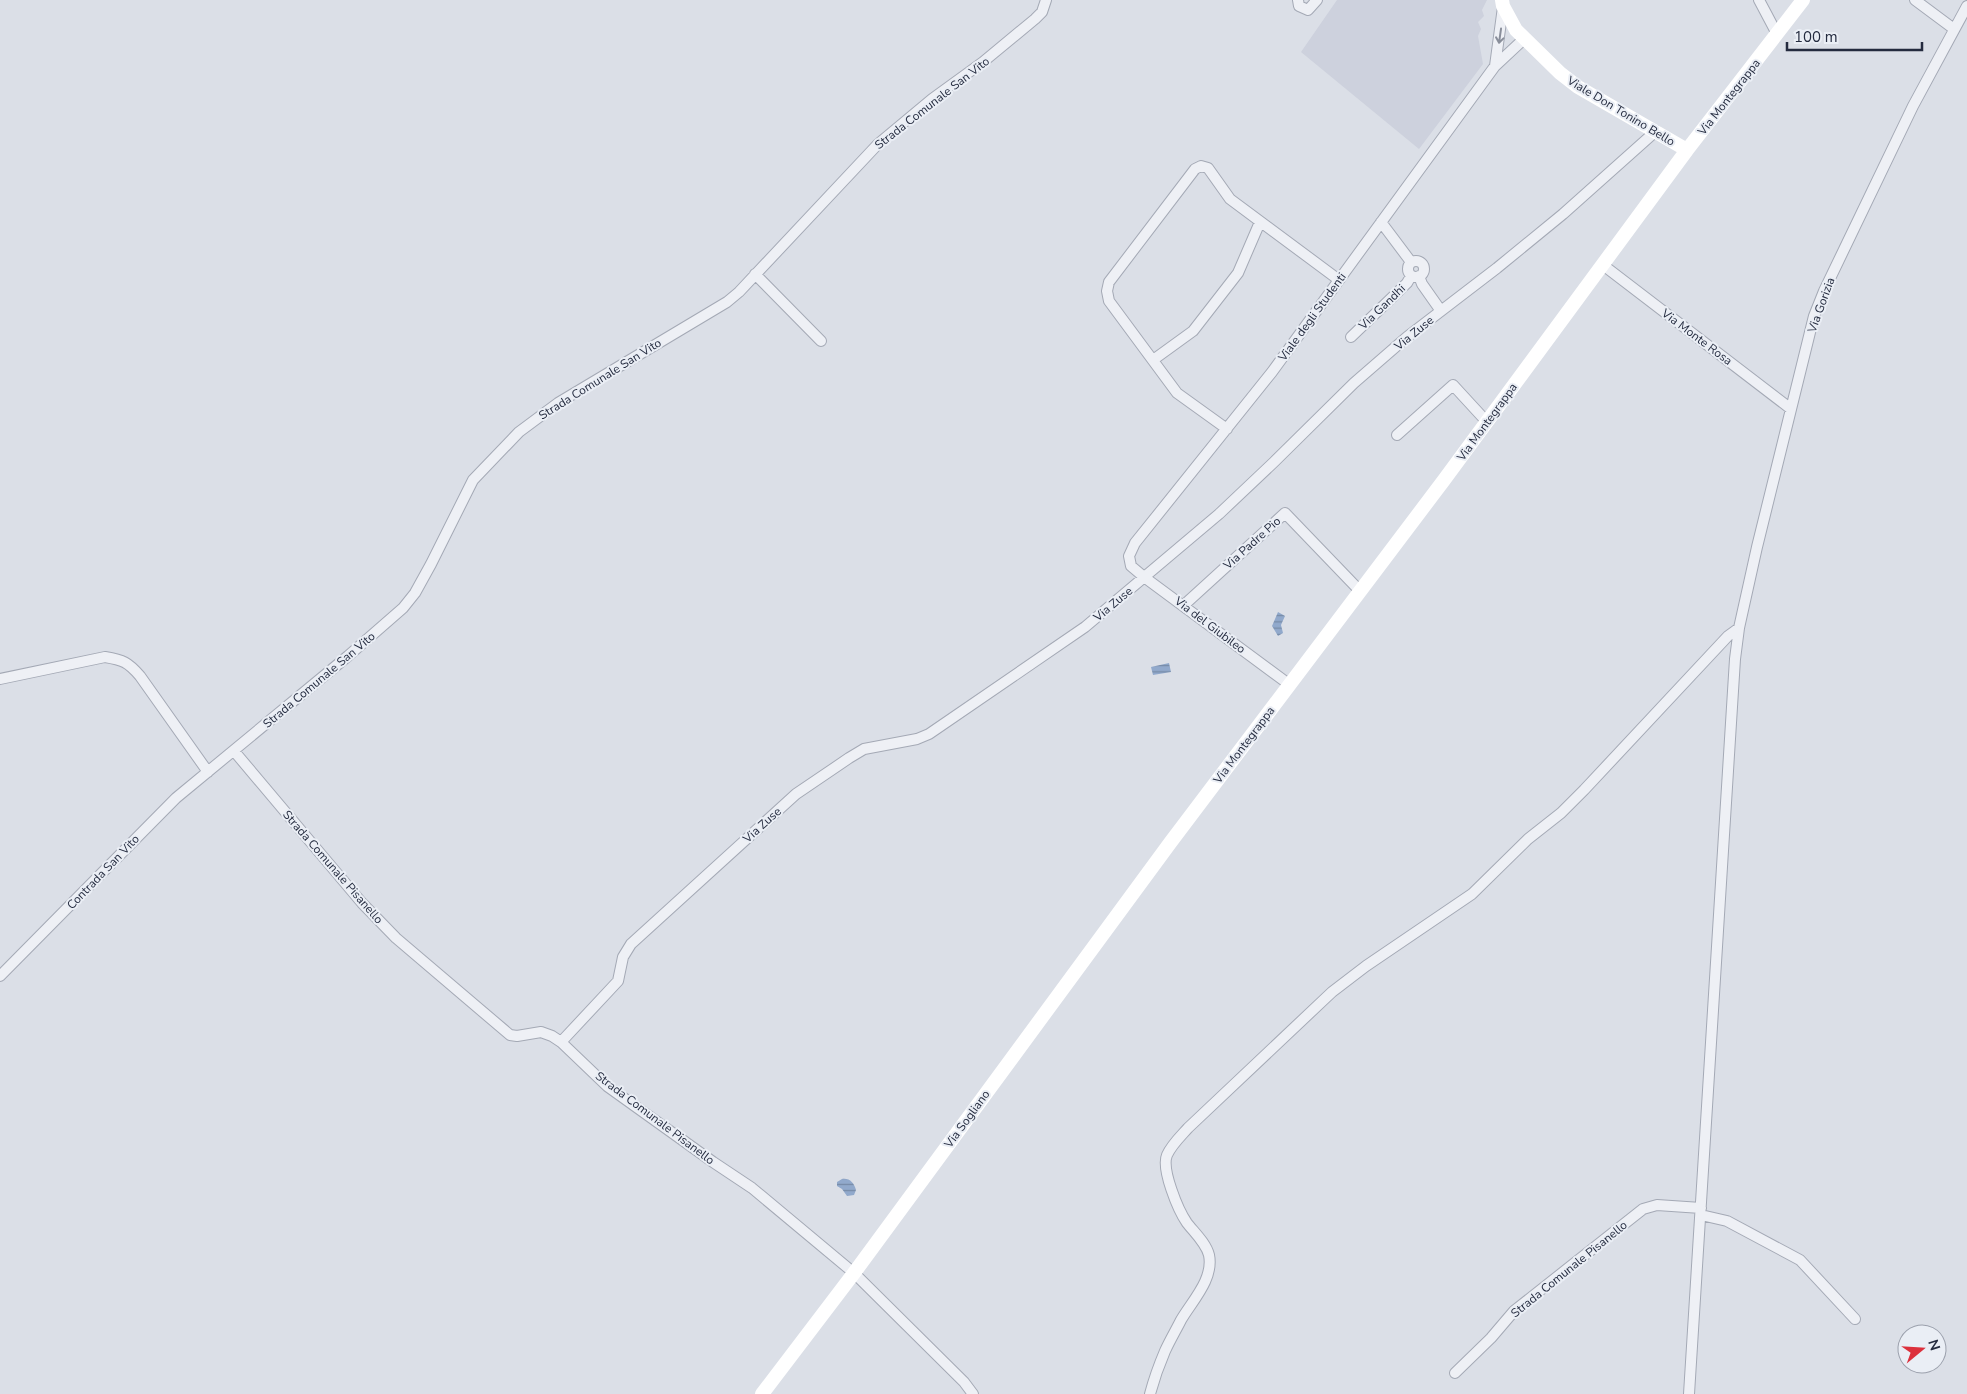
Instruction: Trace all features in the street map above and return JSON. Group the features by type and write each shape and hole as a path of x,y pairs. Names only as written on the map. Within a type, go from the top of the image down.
{"main road":[{"name":"Via Montegrappa","path":"1170,843 1487,422 1687,150 1803,0"},
{"name":"Viale Don Tonino Bello","path":"1503,3 1516,30 1560,73 1578,87 1687,150"},
{"name":"Via Sogliano","path":"762,1394 854,1273 1170,843"}],"street":[{"name":"Strada Comunale San Vito","path":"208,772 403,608 415,593 431,564 473,480 519,432 558,403 727,302 739,292 878,144 1035,19 1042,12 1046,0"},
{"path":"1298,0 1299,6 1308,10 1317,0"},
{"path":"1759,0 1777,34"},
{"path":"1915,0 1954,29"},
{"path":"1495,66 1503,3"},
{"name":"Via Gorizia","path":"1689,1394 1730,728 1739,628 1814,316 1824,291 1913,106 1967,6"},
{"name":"Viale degli Studenti","path":"1131,566 1129,556 1135,543 1272,372 1495,66 1525,38"},
{"name":"Via Zuse","path":"561,1042 618,981 623,957 631,944 796,794 864,749 909,741 929,734 1085,627 1219,514 1354,383 1407,337 1548,226 1656,131"},
{"path":"1227,429 1177,393 1109,301 1107,291 1109,282 1195,169 1202,166 1208,168 1230,199 1339,280"},
{"path":"1153,360 1193,331 1238,273 1260,222"},
{"path":"1381,222 1411,262 1408,266 1408,272 1415,276 1422,284 1441,311"},
{"name":"Via Monte Rosa","path":"1603,265 1792,408"},
{"path":"755,274 821,341"},
{"name":"Via Gandhi","path":"1351,337 1415,276"},
{"path":"1397,435 1453,385 1487,422"},
{"name":"Via Padre Pio","path":"1184,605 1285,513 1360,591"},
{"name":"Via del Giubileo","path":"1131,566 1290,685"},
{"path":"1150,1394 1155,1375 1165,1352 1181,1320 1204,1284 1209,1270 1209,1254 1186,1221 1173,1194 1166,1169 1166,1156 1174,1144 1188,1128 1332,992 1366,966 1472,894 1528,839 1561,813 1728,636 1739,628"},
{"path":"0,679 105,657 130,664 208,772"},
{"name":"Strada Comunale Pisanello","path":"234,751 360,901 403,944 510,1035 517,1036 541,1032 552,1036 561,1042 607,1086 752,1188 854,1273 964,1382 973,1394"},
{"name":"Contrada San Vito","path":"0,976 153,820 208,772"},
{"name":"Strada Comunale Pisanello","path":"1455,1373 1491,1338 1514,1311 1643,1209 1657,1205 1701,1212 1727,1221 1800,1260 1855,1319"}],"shaded area":[{"path":"1337,0 1487,0 1482,10 1484,16 1478,22 1481,29 1478,36 1483,64 1419,149 1301,52"}],"water":[{"path":"1278,612 1285,616 1281,625 1283,633 1278,636 1272,626"},
{"path":"1169,663 1171,672 1153,675 1151,667"},
{"path":"847,1179 853,1183 856,1190 854,1195 847,1196 837,1186 837,1182"}]}
